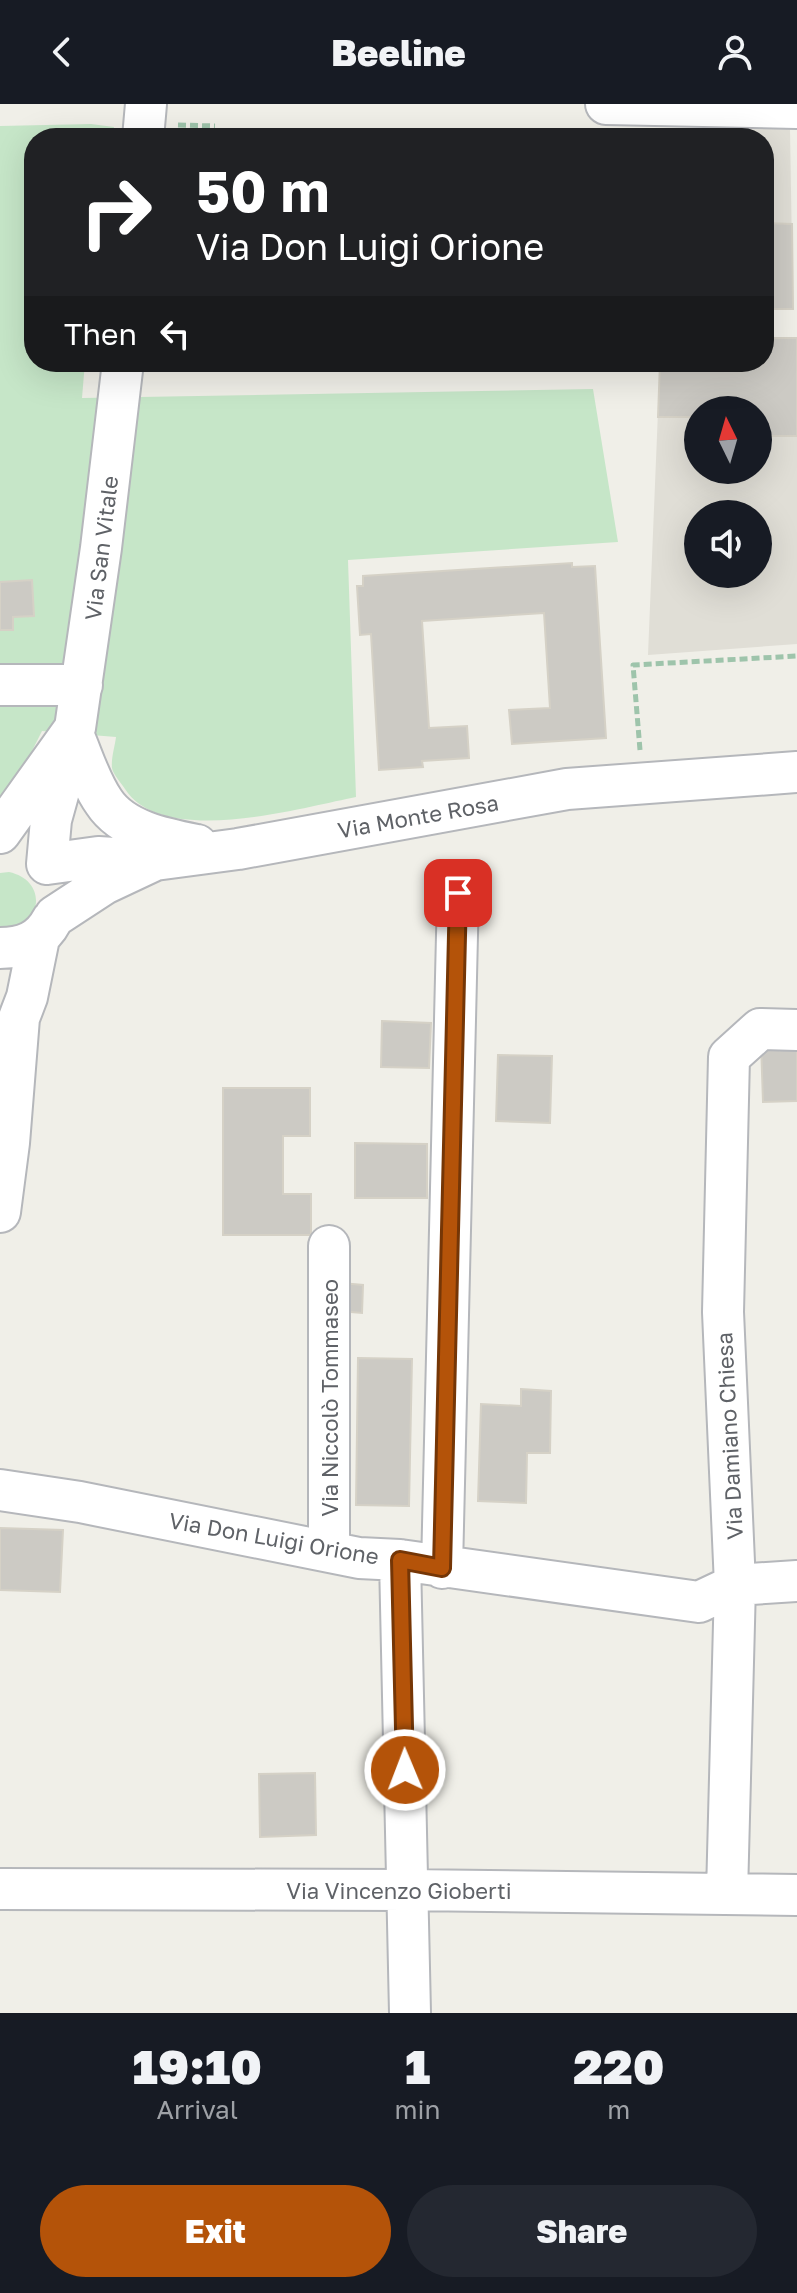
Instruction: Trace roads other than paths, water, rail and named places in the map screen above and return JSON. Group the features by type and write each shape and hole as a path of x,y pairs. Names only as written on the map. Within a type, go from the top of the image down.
{"street":[{"path":"606,104 797,108"},
{"name":"Via San Vitale","path":"47,927 56,887 47,864 51,820 82,685 122,372"},
{"path":"0,685 82,685"},
{"path":"73,734 105,805 129,823 152,835 177,841 238,849"},
{"name":"Via San Vitale","path":"0,833 73,734"},
{"name":"Via Monte Rosa","path":"0,948 18,947 104,884 155,860 238,849 567,789 797,772"},
{"path":"0,846 26,849 47,864 98,857 155,860"},
{"path":"442,1568 458,893"},
{"path":"0,1212 19,1018 47,927"},
{"path":"0,972 19,1018"},
{"name":"Via Damiano Chiesa","path":"727,1894 735,1585 723,1312 729,1057 760,1029 797,1030"},
{"name":"Via Niccolò Tommaseo","path":"329,1246 329,1550"},
{"name":"Via Don Luigi Orione","path":"0,1490 80,1502 359,1558 400,1560 699,1602 735,1585"},
{"path":"400,1560 410,2013"},
{"path":"735,1585 797,1581"},
{"name":"Via Vincenzo Gioberti","path":"0,1889 797,1895"}]}
